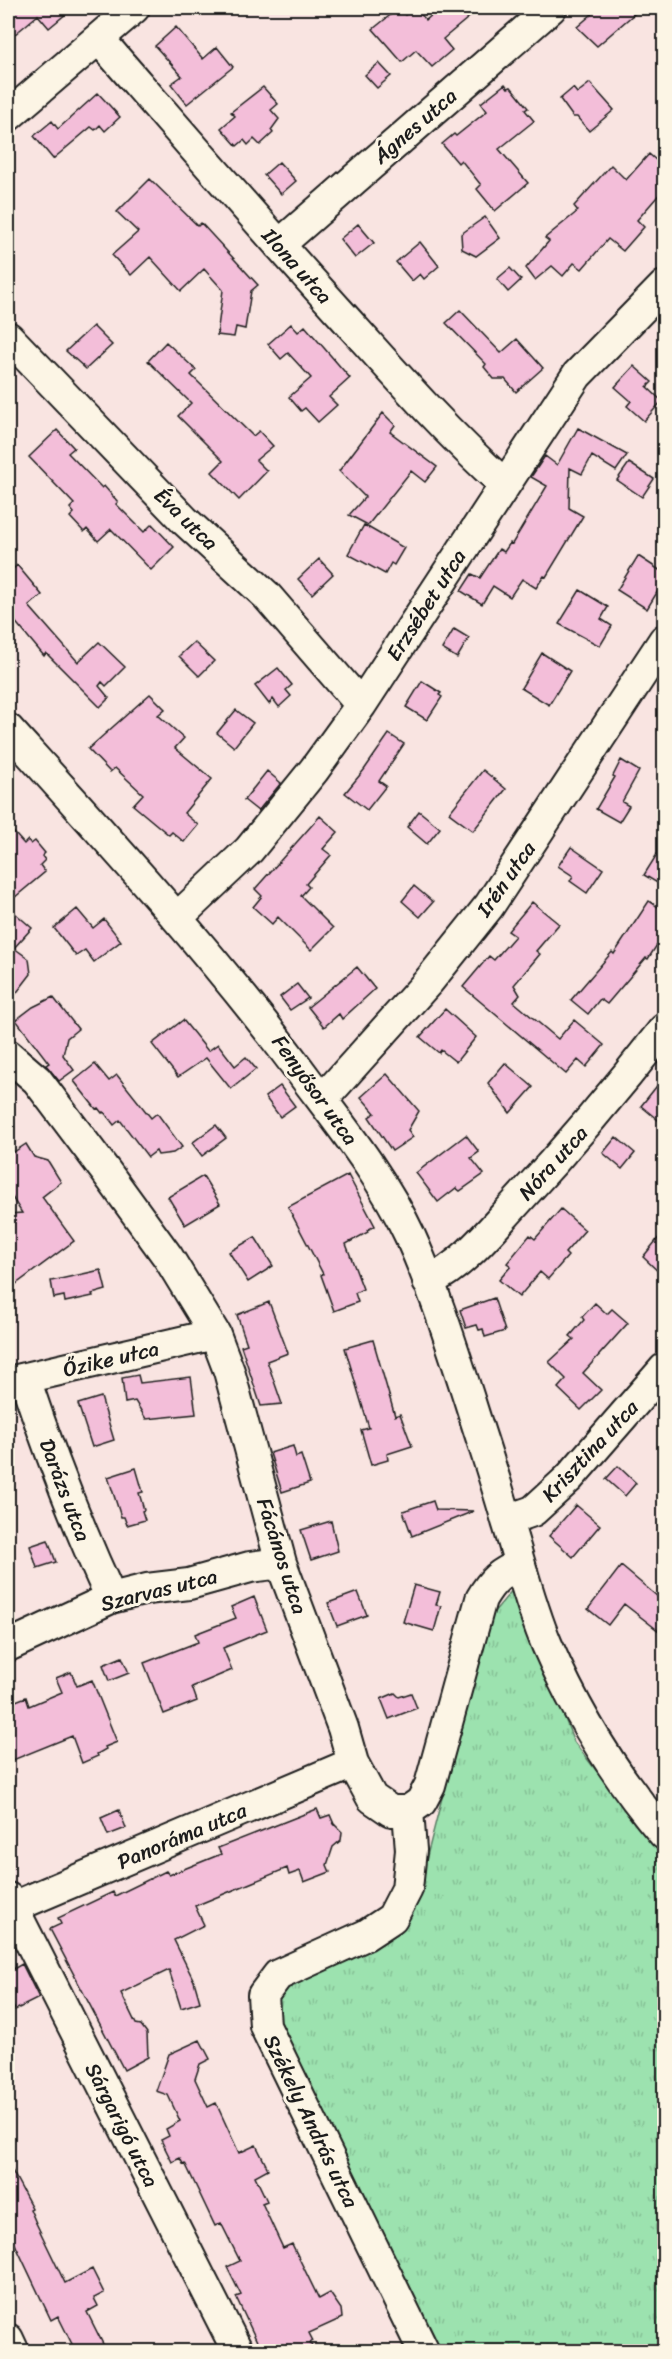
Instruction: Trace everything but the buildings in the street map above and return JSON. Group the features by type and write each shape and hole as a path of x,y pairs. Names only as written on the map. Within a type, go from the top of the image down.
{"street":[{"path":"8,116 134,8"},
{"name":"Ágnes utca","path":"279,246 551,8"},
{"name":"Ilona utca","path":"99,39 279,246 445,428 504,484"},
{"name":"Erzsébet utca","path":"178,917 217,882 274,822 362,705 577,375 664,286"},
{"name":"Éva utca","path":"8,337 183,520 266,595 362,705"},
{"name":"Irén utca","path":"322,1100 428,982 489,906 664,640"},
{"name":"Fenyősor utca","path":"8,729 178,917 268,1027 365,1159 393,1204 410,1237 428,1281 462,1378 547,1646 572,1694 624,1781 664,1834"},
{"name":"Nóra utca","path":"428,1281 444,1274 455,1265 505,1216 578,1136 664,1029"},
{"name":"Fácános utca","path":"8,1054 37,1080 107,1173 168,1257 215,1335 229,1371 281,1563 343,1728 353,1763 372,1798 391,1811 408,1811"},
{"name":"Őzike utca","path":"16,1381 215,1335"},
{"name":"Darázs utca","path":"16,1381 111,1598"},
{"name":"Krisztina utca","path":"507,1520 533,1511 569,1478 660,1385"},
{"name":"Szarvas utca","path":"8,1646 111,1598 147,1589 189,1584 250,1567 281,1563"},
{"path":"408,1811 421,1802 430,1785 481,1599 501,1573 520,1565"},
{"name":"Panoráma utca","path":"9,1903 353,1763"},
{"name":"Székely András utca","path":"408,1811 411,1850 407,1889 392,1918 366,1935 278,1975 263,1995 265,2026 424,2352"},
{"name":"Sárgarigó utca","path":"9,1903 238,2352"},
{"path":"8,2339 14,2352"}],"green space":[{"path":"514,1588 574,1742 664,1858 664,2351 431,2351 265,2024 289,1980 418,1891 488,1619"}]}
